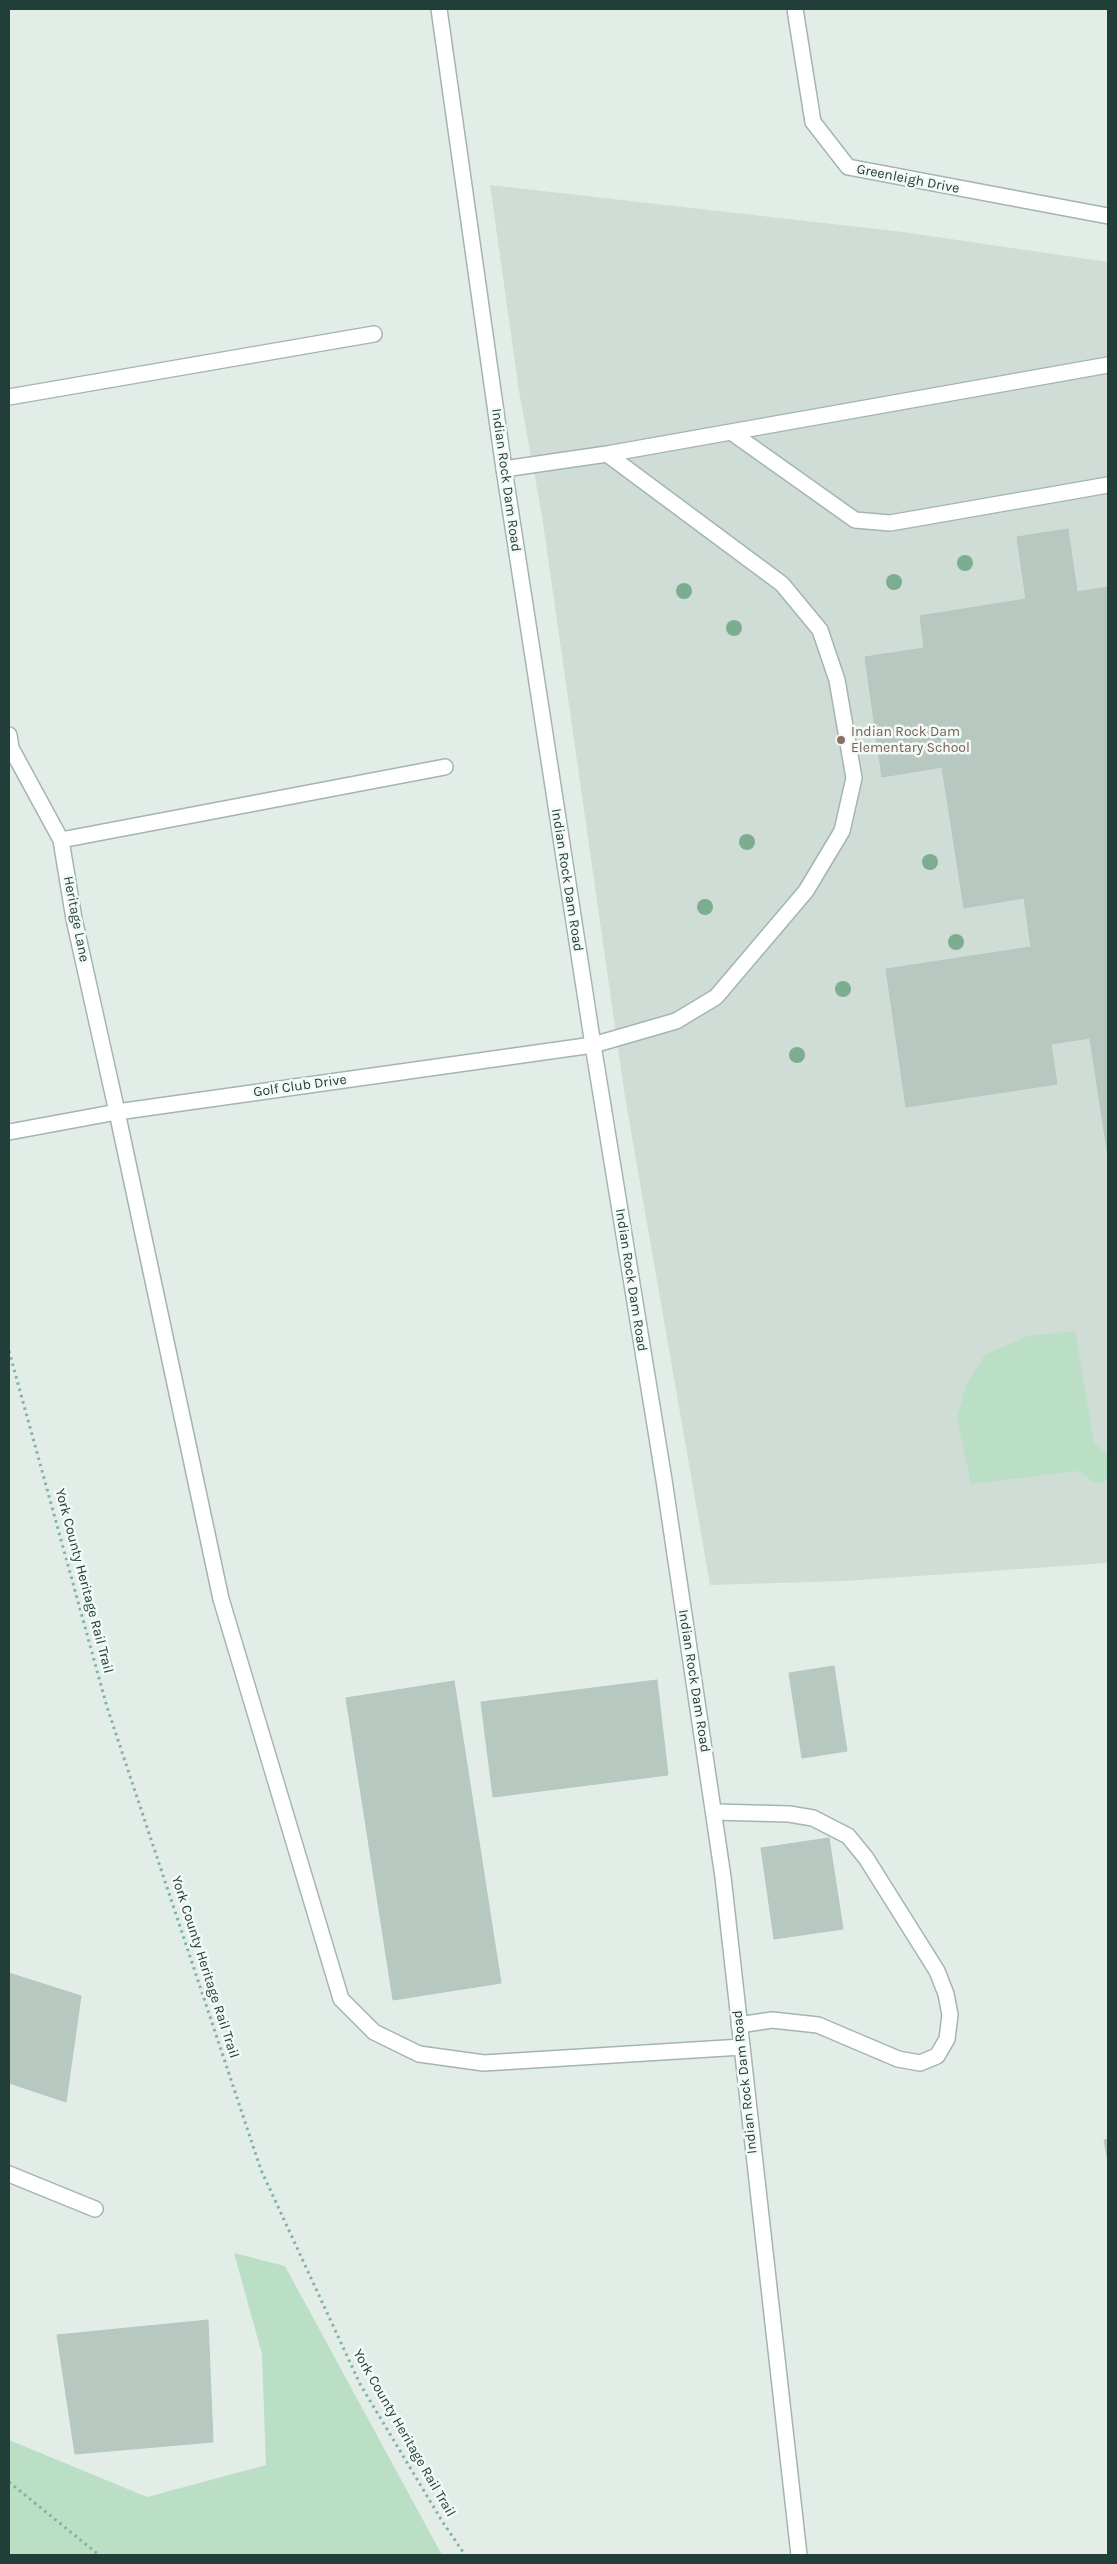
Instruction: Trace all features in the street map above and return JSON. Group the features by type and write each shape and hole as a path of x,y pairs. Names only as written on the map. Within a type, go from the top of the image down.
{"street":[{"name":"Indian Rock Dam Road","path":"439,9 504,469 593,1045 662,1470 724,1877 799,2555"},
{"name":"Greenleigh Drive","path":"795,9 812,122 848,167 1108,216"},
{"path":"9,397 374,334"},
{"path":"504,469 608,454 1108,365"},
{"path":"731,432 855,520 890,523 1108,485"},
{"name":"Golf Club Drive","path":"9,1132 117,1112 593,1045 676,1021 716,997 806,891 842,831 854,778 837,680 820,630 782,584 608,454"},
{"name":"Heritage Lane","path":"9,735 11,748 61,840 74,919 221,1599 341,1999 374,2032 419,2054 484,2064 742,2047"},
{"path":"61,840 445,767"},
{"path":"714,1812 789,1814 813,1818 848,1836 866,1858 937,1971 946,1994 950,2015 947,2039 937,2056 920,2063 898,2059 818,2025 772,2020 739,2025"},
{"path":"9,2174 95,2210"}],"path":[{"name":"York County Heritage Rail Trail","path":"9,1351 107,1706 261,2170 360,2384 442,2521 465,2555"},
{"path":"9,2482 99,2555"}],"shaded area":[{"name":"Indian Rock Dam Elementary School","path":"490,185 903,232 1108,262 1108,1563 845,1581 710,1585 625,1097 542,516 519,391"}],"green space":[{"path":"1075,1331 1094,1443 1108,1455 1108,1478 1102,1483 1094,1483 1080,1471 971,1484 957,1417 966,1385 985,1355 1028,1336"},
{"path":"234,2253 285,2266 442,2555 9,2555 9,2440 147,2497 266,2465 262,2354"}],"building":[{"path":"1068,529 1077,592 1108,587 1108,1157 1090,1038 1051,1044 1057,1084 906,1107 886,969 1031,947 1024,898 964,908 942,767 882,777 865,657 924,648 920,616 1026,599 1017,537"},
{"path":"834,1666 847,1751 802,1758 789,1673"},
{"path":"657,1680 668,1775 493,1797 481,1702"},
{"path":"454,1681 501,1983 393,2000 346,1698"},
{"path":"829,1838 843,1929 774,1939 761,1848"},
{"path":"9,1973 81,1996 66,2102 9,2083"},
{"path":"1108,2139 1108,2162 1104,2140"},
{"path":"208,2320 213,2442 75,2454 57,2335"}],"place":[{"name":"Indian Rock Dam Elementary School","path":"841,740"}]}
